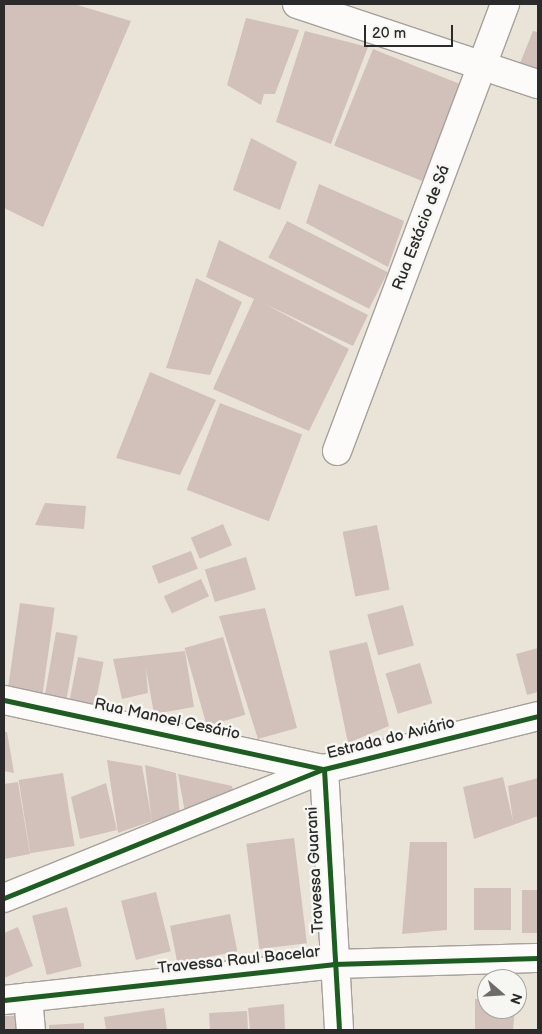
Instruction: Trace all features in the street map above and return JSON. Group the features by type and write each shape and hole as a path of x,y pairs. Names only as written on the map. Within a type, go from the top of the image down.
{"street":[{"path":"297,4 538,84"},
{"name":"Rua Estácio de Sá","path":"337,451 484,66 505,4"},
{"name":"Rua Manoel Cesário","path":"4,700 324,769"},
{"name":"Estrada do Aviário","path":"4,898 324,769 538,716"},
{"name":"Travessa Guarani","path":"324,769 333,964 339,1030"},
{"name":"Travessa Raul Bacelar","path":"16,998 333,964 538,958"},
{"path":"16,998 31,1030"}],"building":[{"path":"4,4 74,4 131,21 43,227 4,208"},
{"path":"246,18 299,30 275,94 264,94 261,105 227,85"},
{"path":"305,31 368,47 331,144 276,122"},
{"path":"533,31 538,32 538,75 518,68"},
{"path":"373,49 461,85 422,181 334,145"},
{"path":"251,138 297,162 280,210 233,190"},
{"path":"319,184 404,221 388,267 306,223"},
{"path":"287,221 388,272 369,309 268,258"},
{"path":"219,240 368,315 353,346 265,304 349,349 309,431 213,389 254,299 206,277"},
{"path":"196,278 242,302 210,375 166,368"},
{"path":"150,372 216,400 180,475 116,458"},
{"path":"220,403 302,435 269,521 187,490"},
{"path":"45,503 86,506 84,529 35,525"},
{"path":"223,524 232,545 200,559 191,538"},
{"path":"377,525 390,590 355,596 343,532"},
{"path":"191,551 198,569 159,584 152,566"},
{"path":"246,557 256,590 215,602 205,570"},
{"path":"201,579 209,596 172,614 164,596"},
{"path":"20,603 55,608 42,696 8,691"},
{"path":"403,605 414,646 378,655 367,615"},
{"path":"265,608 297,728 258,739 219,616"},
{"path":"56,632 78,636 66,703 44,699"},
{"path":"223,637 245,715 207,726 185,648"},
{"path":"367,642 389,726 348,743 329,651"},
{"path":"538,648 538,692 527,695 516,654"},
{"path":"185,651 194,707 154,714 146,669 148,693 122,699 113,659"},
{"path":"78,657 104,662 95,707 69,702"},
{"path":"420,663 432,703 398,714 386,674"},
{"path":"4,732 7,732 14,773 4,771"},
{"path":"107,760 142,766 152,821 118,833"},
{"path":"145,765 176,773 180,817 152,823"},
{"path":"63,773 75,846 30,853 19,780"},
{"path":"178,774 232,786 236,805 186,818"},
{"path":"503,777 513,821 508,786 538,778 538,816 474,839 463,787"},
{"path":"18,782 30,854 4,859 4,784"},
{"path":"106,783 117,830 80,839 71,797"},
{"path":"294,838 307,943 259,949 246,844"},
{"path":"410,842 447,842 447,930 402,934"},
{"path":"474,888 511,888 511,930 474,930"},
{"path":"522,890 538,890 538,933 522,933"},
{"path":"156,892 171,951 136,960 121,901"},
{"path":"67,907 82,966 47,975 32,916"},
{"path":"230,914 237,951 177,963 170,926"},
{"path":"18,927 33,966 4,978 4,933"},
{"path":"475,999 477,999 477,1019 514,1019 513,1030 475,1030"},
{"path":"284,1004 285,1030 250,1030 248,1008"},
{"path":"164,1008 167,1030 106,1030 104,1017"},
{"path":"247,1011 248,1030 210,1030 209,1013"},
{"path":"4,1016 25,1016 25,1030 4,1030"},
{"path":"84,1023 84,1030 49,1030 49,1025"}],"cycle path":[{"path":"4,700 324,769 339,1030"},
{"path":"4,898 324,769 538,716"},
{"path":"4,1000 333,964 538,958"}]}
